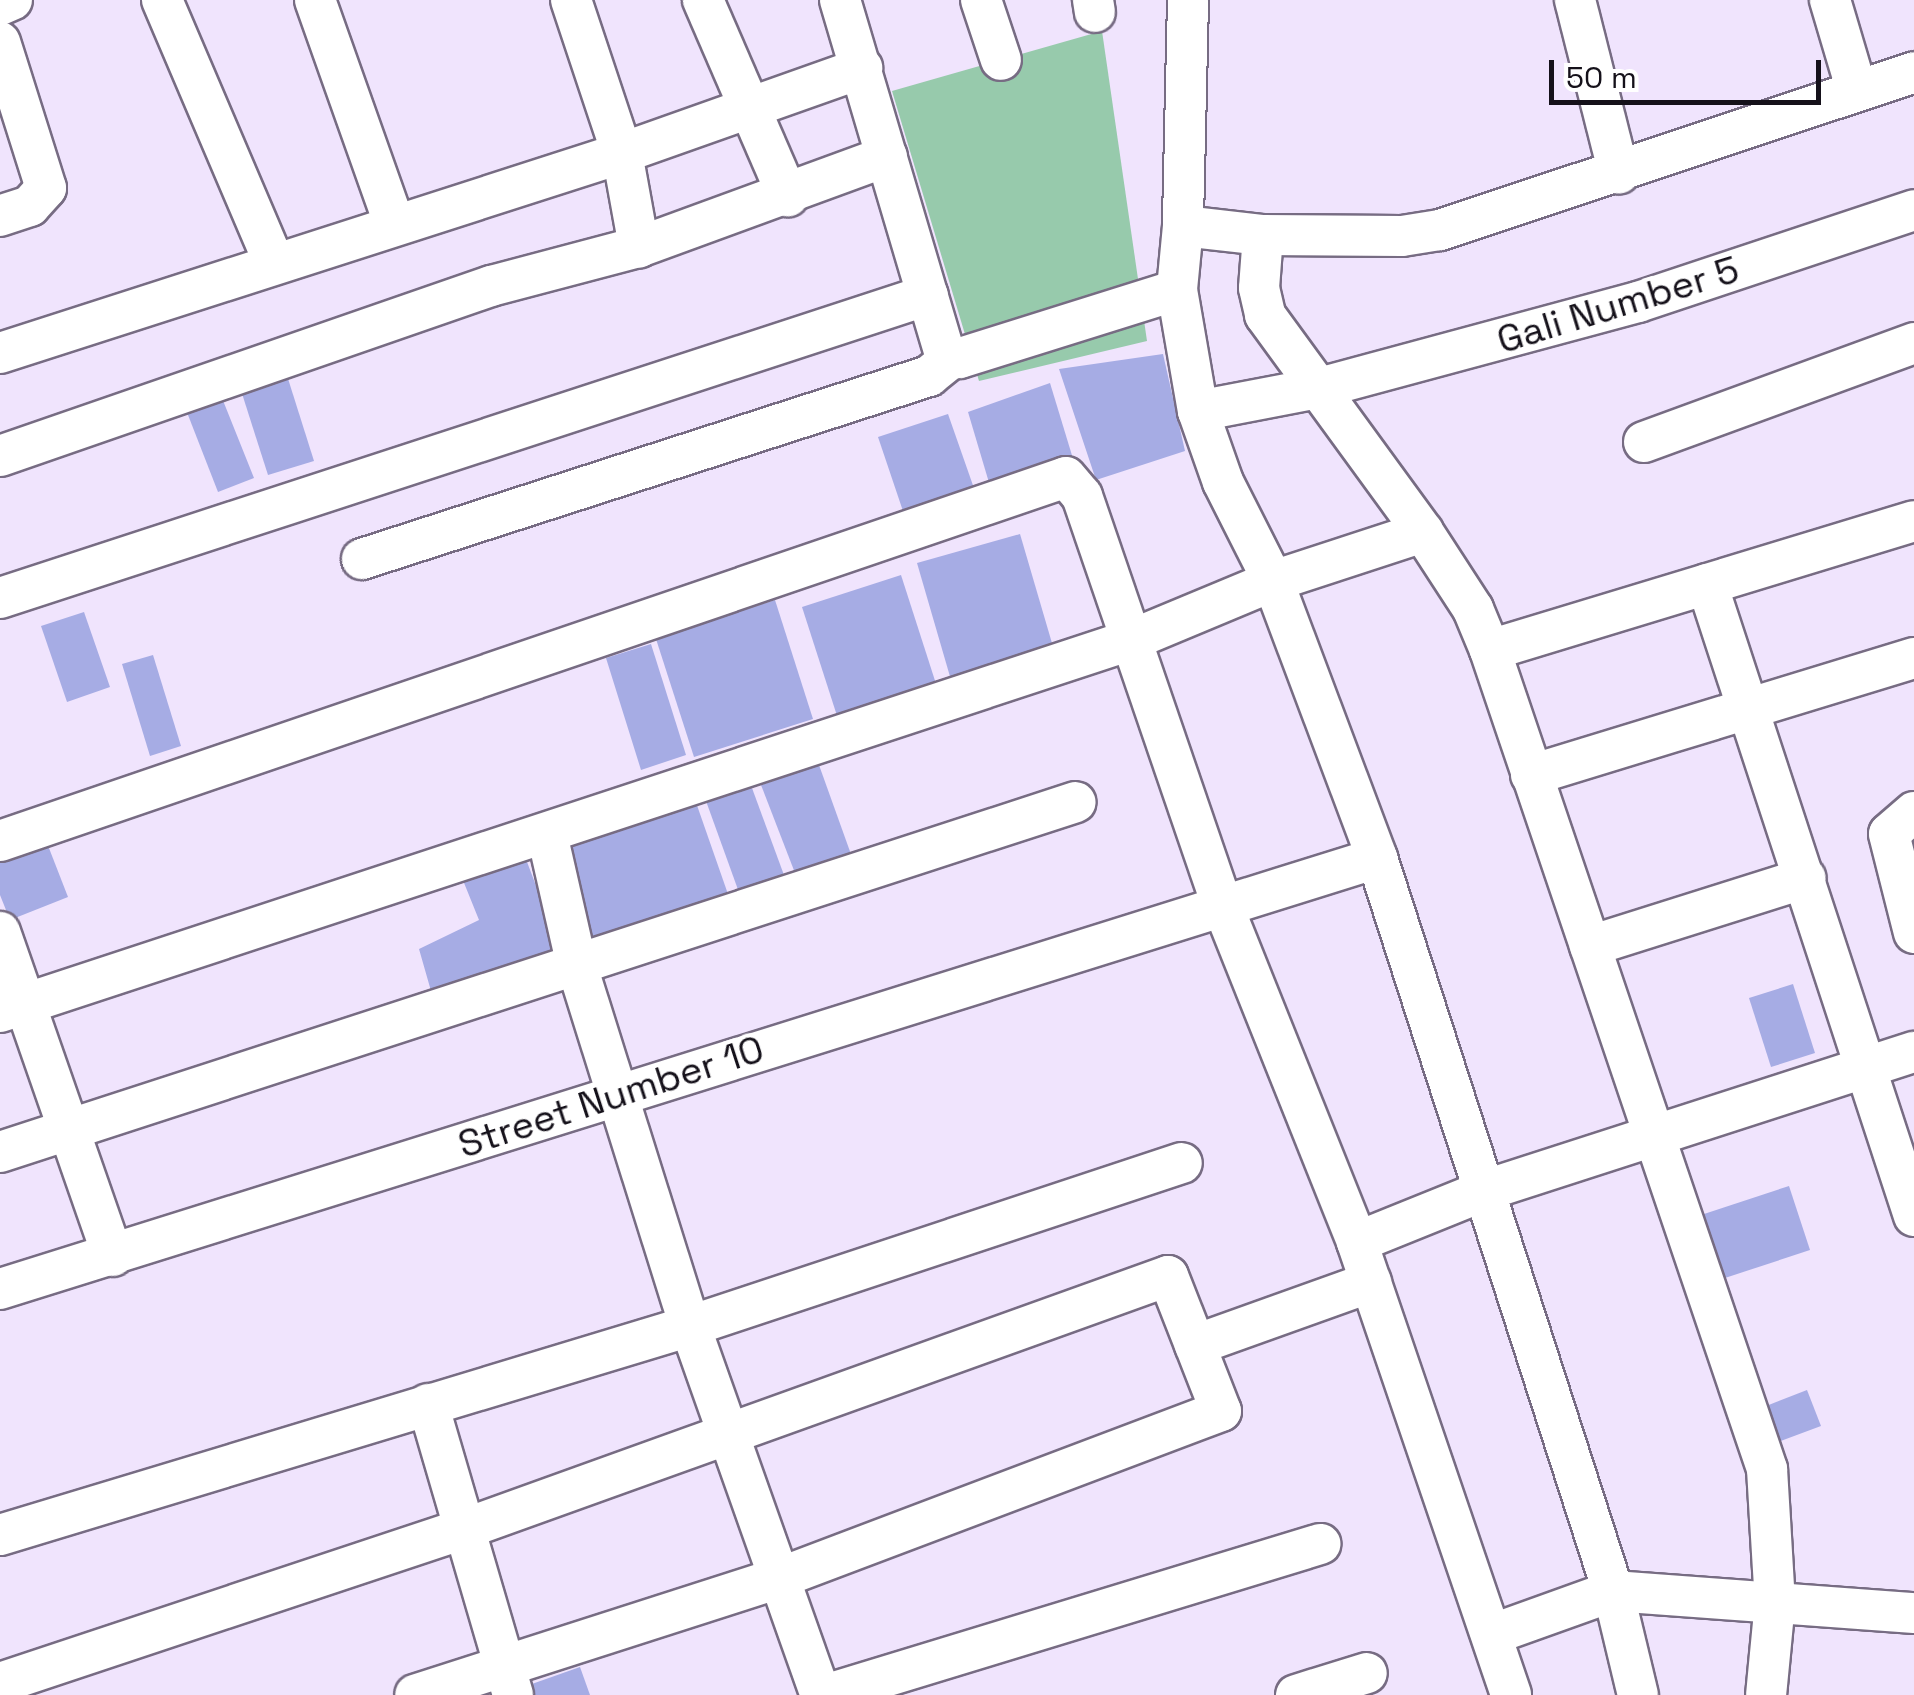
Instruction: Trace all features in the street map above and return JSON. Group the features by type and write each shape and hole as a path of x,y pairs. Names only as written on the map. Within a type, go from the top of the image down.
{"street":[{"path":"0,5 12,0"},
{"path":"162,0 274,262"},
{"path":"314,0 394,223"},
{"path":"571,0 622,153 639,248"},
{"path":"703,0 788,196"},
{"path":"840,0 942,351 951,358"},
{"path":"981,0 1001,60"},
{"path":"1188,0 1183,226 1177,290 1198,411 1223,482 1274,581 1377,858 1613,1591 1638,1695"},
{"path":"1574,0 1619,174"},
{"path":"1830,0 1856,88"},
{"path":"0,42 46,188 30,206 0,216"},
{"path":"0,353 394,223 622,153 862,68"},
{"path":"1183,226 1263,235 1421,233 1619,174 1856,88 1914,72"},
{"path":"0,456 491,286 639,248 788,196 887,156"},
{"name":"Gali Number 5","path":"1198,411 1319,388 1638,302 1914,210"},
{"path":"1263,235 1260,303 1423,532 1473,609 1490,650 1767,1469 1775,1602 1766,1695"},
{"path":"362,559 929,376 951,358 1177,290"},
{"path":"0,598 928,295"},
{"path":"1644,442 1914,343"},
{"path":"0,841 1056,478 1066,478 1082,496 1222,904 1357,1242 1496,1634 1511,1695"},
{"path":"1490,650 1914,521"},
{"path":"13,1008 1132,640 1274,581 1423,532"},
{"path":"1707,584 1751,706 1862,1069 1914,1216"},
{"path":"1531,776 1914,658"},
{"path":"0,1152 1076,802"},
{"path":"1914,812 1890,834 1914,933"},
{"path":"547,834 577,966 690,1326 726,1436 823,1695 1320,1544"},
{"name":"Street Number 10","path":"0,1289 1377,858"},
{"path":"1590,946 1806,878"},
{"path":"0,932 13,1008 68,1128 113,1256"},
{"path":"1357,1242 1486,1190 1914,1052"},
{"path":"0,1535 690,1326 1182,1163"},
{"path":"0,1682 464,1529 1168,1276 1222,1411 509,1680 415,1695"},
{"path":"1195,1345 1371,1282"},
{"path":"428,1404 509,1680"},
{"path":"1496,1634 1613,1591 1914,1612"},
{"path":"1296,1695 1367,1672"}],"green space":[{"path":"1102,31 1147,341 979,381 892,91"}],"building":[{"path":"1163,354 1185,451 1096,480 1059,369"},
{"path":"284,366 314,461 268,475 238,381"},
{"path":"216,383 254,478 218,492 181,397"},
{"path":"1050,383 1074,462 990,486 968,412"},
{"path":"948,414 976,494 905,517 878,437"},
{"path":"1020,534 1054,650 951,680 917,563"},
{"path":"901,575 938,690 839,722 802,607"},
{"path":"775,600 813,719 694,757 656,639"},
{"path":"84,612 110,687 67,702 41,626"},
{"path":"651,644 686,755 641,770 606,658"},
{"path":"153,655 181,746 150,756 122,664"},
{"path":"819,765 857,871 800,886 761,785"},
{"path":"752,788 788,886 741,898 706,801"},
{"path":"692,791 729,897 589,941 551,838"},
{"path":"47,843 68,897 10,920 0,895 0,861"},
{"path":"521,846 563,957 435,1005 419,949 479,920 458,868"},
{"path":"1793,984 1815,1053 1771,1067 1749,998"},
{"path":"1789,1186 1810,1250 1725,1278 1704,1214"},
{"path":"1807,1390 1821,1426 1770,1445 1756,1410"},
{"path":"580,1667 590,1695 533,1695 529,1685"}]}
